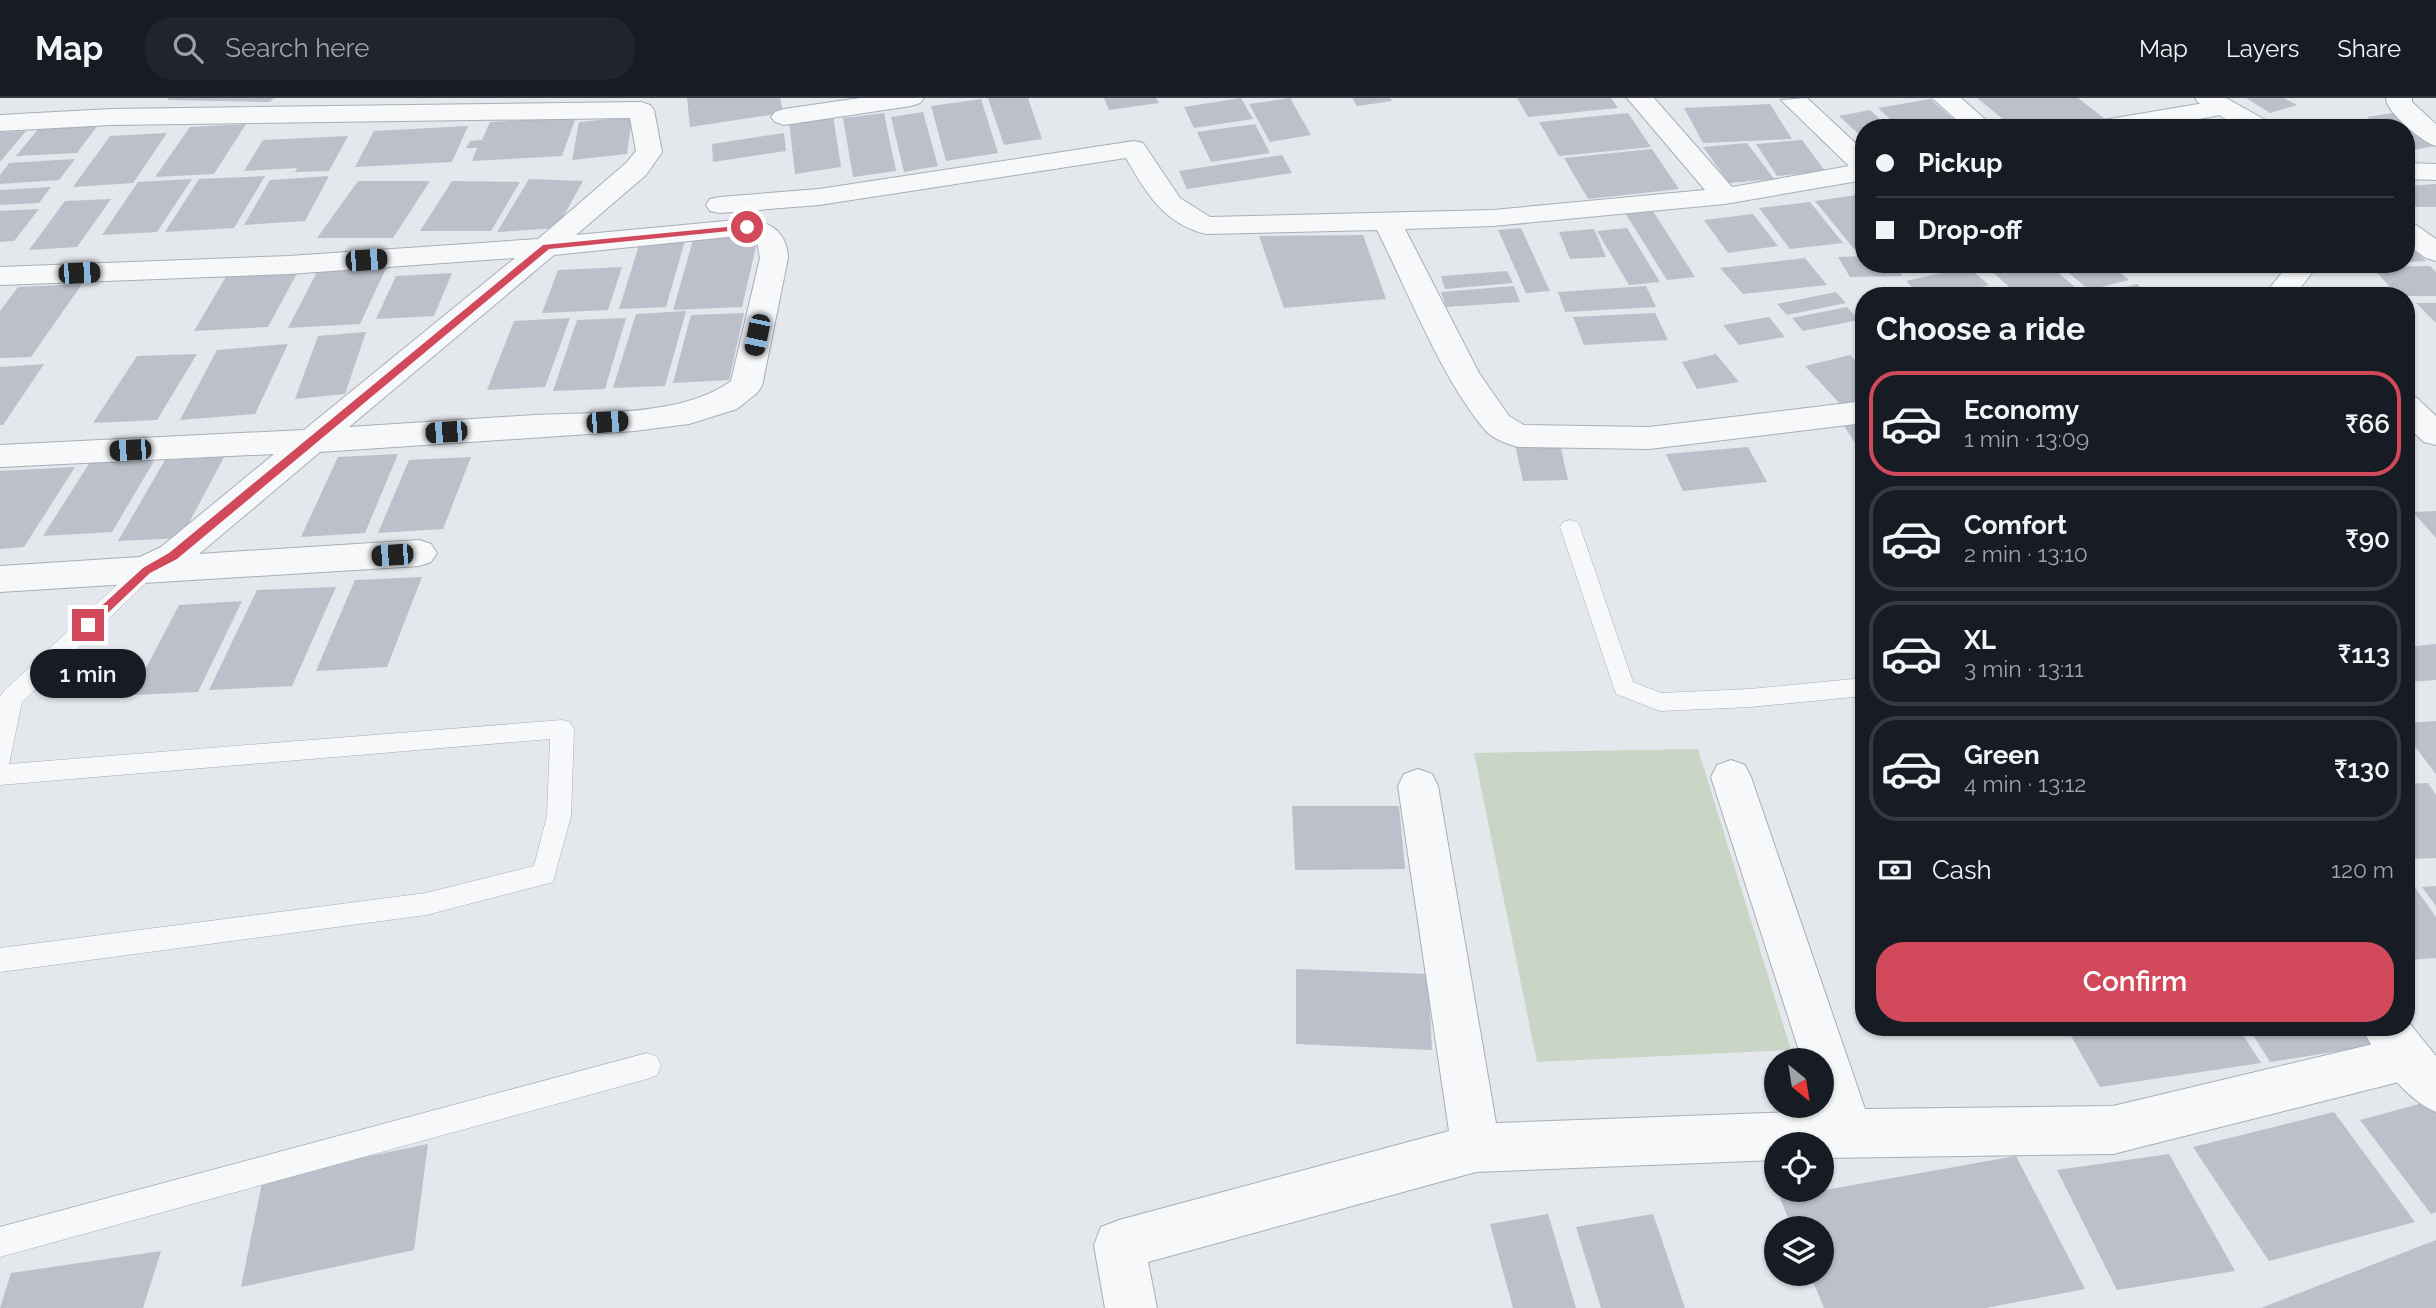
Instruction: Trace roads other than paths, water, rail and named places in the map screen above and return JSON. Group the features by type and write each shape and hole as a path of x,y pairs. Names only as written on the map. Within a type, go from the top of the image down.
{"street":[{"path":"784,117 911,98"},
{"path":"1640,98 1725,196"},
{"path":"1945,98 1971,119"},
{"path":"2399,98 2399,104 2436,138"},
{"path":"1794,100 1855,158"},
{"path":"2144,119 2215,103 2244,119"},
{"path":"0,123 111,117 641,110 649,152 636,169 546,247 173,556 146,570"},
{"path":"720,205 820,197 1134,149 1168,205 1184,218 1206,226 1493,218 1725,196 1855,174"},
{"path":"2415,171 2436,172"},
{"path":"1387,221 1465,376 1498,424 1518,436 1649,438 1855,413"},
{"path":"0,276 289,265 546,247 747,227 762,229 770,237 774,258 746,386 726,401 689,413 311,441 0,456"},
{"path":"2415,237 2436,252"},
{"path":"2286,287 2297,273"},
{"path":"2415,414 2436,434"},
{"path":"0,579 419,553"},
{"path":"1731,777 1849,1133"},
{"path":"1418,786 1476,1148"},
{"path":"1130,1308 1119,1245 1476,1148 1849,1133 2113,1130 2410,1058"}],"lane":[{"path":"1570,527 1624,688 1660,702 1750,698 1855,688"},
{"path":"0,759 11,698 146,570"},
{"path":"0,775 562,729 559,816 544,874 426,904 0,960"},
{"path":"0,1242 647,1066"}]}
